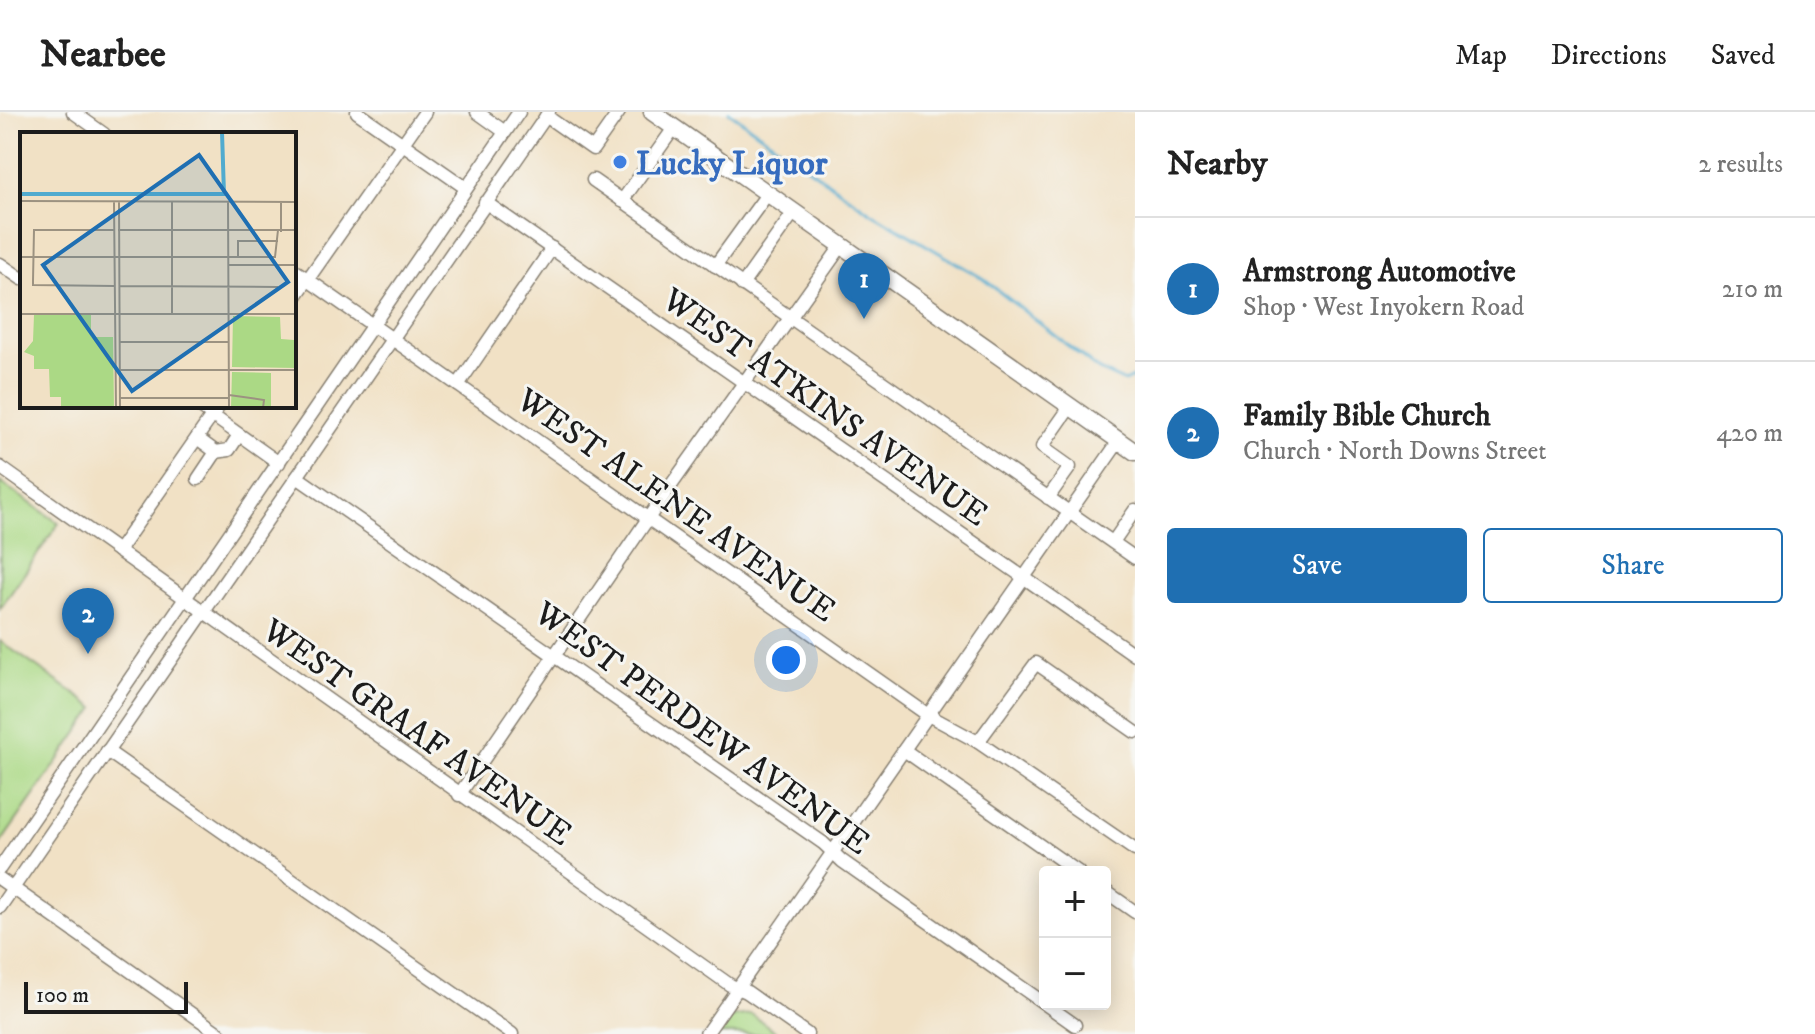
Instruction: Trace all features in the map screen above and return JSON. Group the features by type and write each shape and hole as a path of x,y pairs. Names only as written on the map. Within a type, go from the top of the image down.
{"main road":[{"path":"652,112 1135,452"}],"street":[{"path":"73,112 101,132"},
{"path":"357,112 466,188"},
{"path":"296,296 425,112"},
{"path":"477,112 505,132"},
{"path":"0,868 519,112"},
{"path":"0,907 548,114 593,149 619,112"},
{"path":"622,201 674,128"},
{"path":"593,180 1135,558"},
{"path":"715,266 768,193"},
{"name":"WEST ATKINS AVENUE","path":"485,202 1135,655"},
{"path":"742,285 794,212"},
{"path":"459,795 554,654 842,245"},
{"path":"458,385 552,248"},
{"path":"0,264 20,278"},
{"name":"WEST ALENE AVENUE","path":"296,271 928,715 978,742 1135,850"},
{"path":"1048,498 1070,467 1042,447 1070,407"},
{"path":"118,551 216,411 239,435 279,463"},
{"path":"197,438 216,452 229,450 239,435"},
{"path":"706,1034 1119,441"},
{"path":"198,479 216,452"},
{"name":"WEST GRAAF AVENUE","path":"0,467 459,795 737,989 747,992 807,1034"},
{"name":"WEST PERDEW AVENUE","path":"297,477 823,843 1075,1025"},
{"path":"1113,542 1135,510"},
{"path":"978,742 1036,663 1135,732"},
{"path":"904,750 1069,866"},
{"path":"107,751 512,1034"},
{"path":"0,879 220,1034"},
{"path":"1111,895 1135,912"}],"green space":[{"path":"0,482 59,523 0,609"},
{"path":"0,641 95,708 0,844"},
{"path":"751,1014 779,1034 718,1034 730,1017"}],"waterway":[{"path":"729,112 870,212 982,278 1099,370 1125,382 1135,376"}],"place":[{"name":"Lucky Liquor","path":"620,162"},
{"name":"Armstrong Automotive","path":"864,319"},
{"name":"Family Bible Church","path":"88,654"}]}
